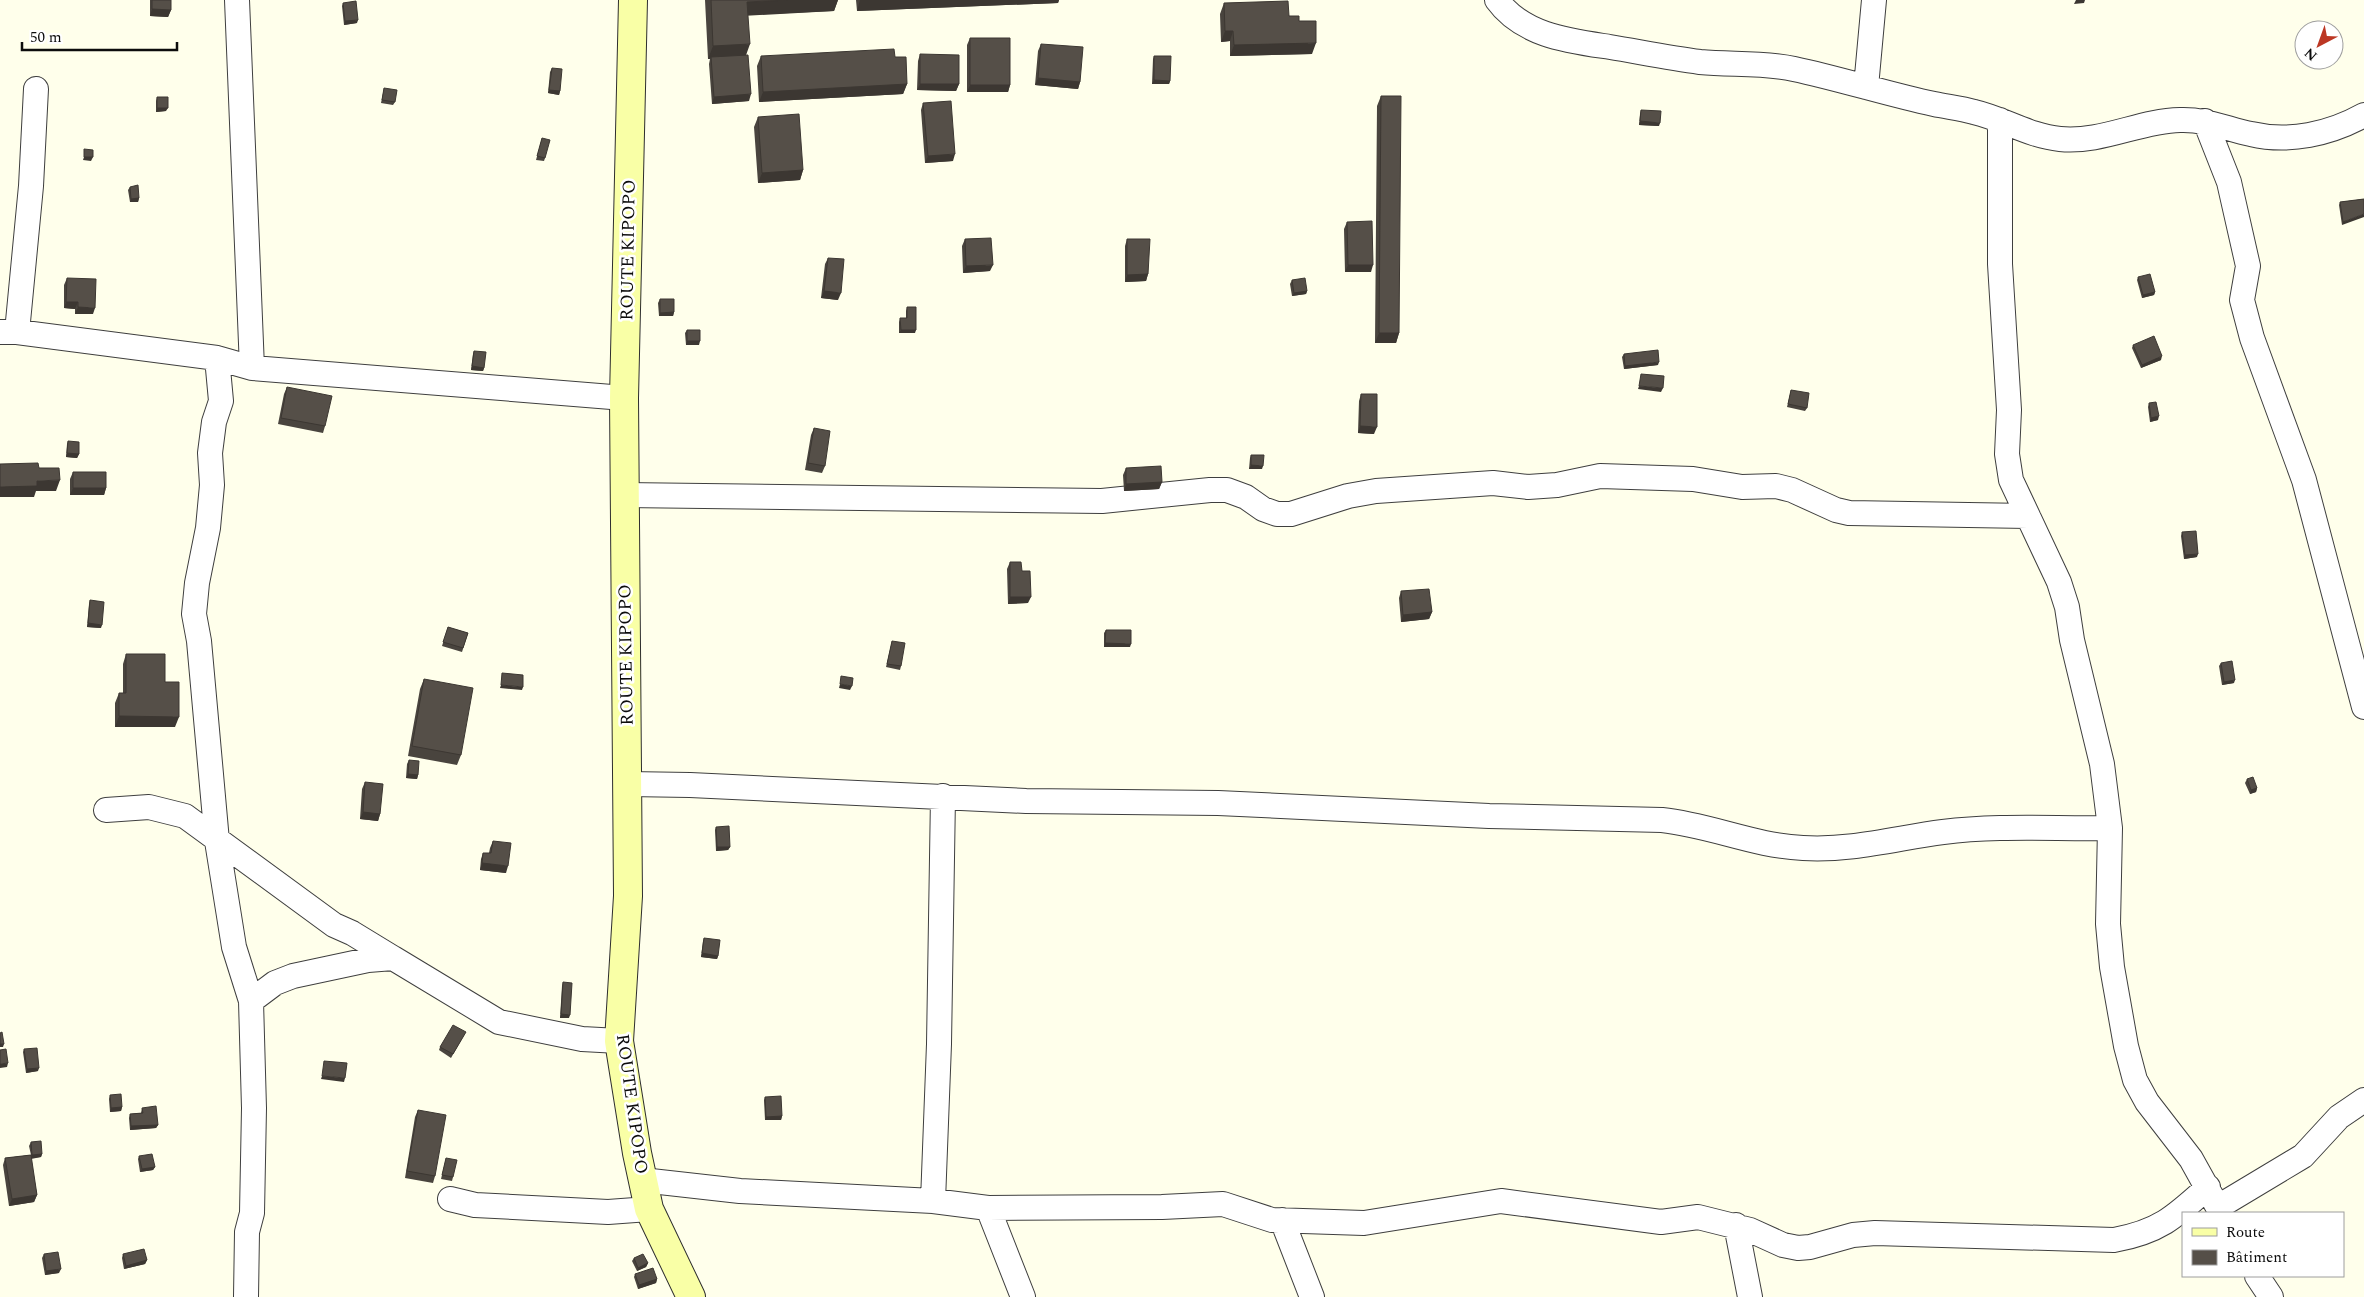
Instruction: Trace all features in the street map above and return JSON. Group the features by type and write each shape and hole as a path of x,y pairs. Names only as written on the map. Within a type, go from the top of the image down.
{"main road":[{"name":"ROUTE KIPOPO","path":"633,0 624,398 628,896 619,1041 642,1180 649,1209 691,1297"}],"street":[{"path":"236,0 252,368"},
{"path":"1497,0 1515,20 1545,34 1589,44 1700,62 1762,63 1794,69 1935,104 1974,111 2026,132 2063,139 2105,136 2160,122 2181,120 2205,121 2268,138 2292,137 2325,132 2364,115"},
{"path":"1866,87 1874,0"},
{"path":"36,89 31,186 8,332 217,358 252,368 624,398"},
{"path":"2000,120 2000,264 2009,410 2007,454 2011,480 2059,582 2067,607 2072,640 2102,764 2110,828 2108,924 2112,967 2126,1046 2135,1080 2147,1102 2191,1159 2216,1203"},
{"path":"2205,121 2229,182 2248,266 2242,300 2252,338 2304,480 2364,707"},
{"path":"217,358 221,401 214,422 210,453 212,485 208,528 197,583 194,614 199,641 217,840 234,946 251,1001 254,1108 252,1213 247,1232 246,1297"},
{"path":"624,495 1102,501 1227,490 1246,497 1263,510 1278,514 1291,514 1348,496 1376,491 1493,483 1538,486 1558,485 1600,476 1694,479 1742,487 1776,486 1792,490 1836,510 1849,513 2028,516"},
{"path":"628,784 690,785 1026,801 1218,803 1490,816 1662,820 1684,822 1771,844 1804,848 1844,847 1900,840 1942,832 2011,827 2110,828"},
{"path":"934,1201 939,1044 943,796"},
{"path":"106,810 149,807 185,816 334,925 352,933 499,1022 582,1039 619,1041"},
{"path":"251,1001 275,983 293,976 368,960 393,958"},
{"path":"2188,1212 2216,1203 2303,1156 2339,1117 2364,1100"},
{"path":"642,1180 740,1191 934,1201 988,1208 1162,1207 1224,1204 1272,1220 1364,1223 1501,1201 1661,1222 1698,1217 1736,1225 1783,1245 1798,1248 1810,1247 1854,1234 1875,1233 2114,1240 2136,1236 2157,1228 2182,1214"},
{"path":"450,1199 475,1205 608,1212 649,1209"},
{"path":"988,1208 1023,1297"},
{"path":"1282,1220 1312,1297"},
{"path":"1736,1225 1750,1297"},
{"path":"2258,1277 2271,1297"}],"building":[{"path":"152,0 171,0 171,10 152,9"},
{"path":"711,0 788,0 747,2 750,44 713,46"},
{"path":"356,1 358,20 345,21 343,3"},
{"path":"1288,1 1289,16 1299,16 1299,21 1316,21 1316,43 1234,45 1233,31 1225,31 1224,3"},
{"path":"970,38 1010,38 1010,85 970,85"},
{"path":"1041,44 1083,47 1080,82 1038,78"},
{"path":"894,49 895,57 906,57 907,84 763,92 761,56"},
{"path":"920,54 959,55 959,84 920,84"},
{"path":"748,55 751,94 714,97 711,57"},
{"path":"1154,56 1171,56 1170,81 1154,80"},
{"path":"552,68 562,69 560,91 549,90"},
{"path":"384,88 397,90 395,102 382,100"},
{"path":"1381,96 1401,96 1399,333 1379,333"},
{"path":"157,97 168,97 168,108 157,108"},
{"path":"951,101 955,154 928,156 923,103"},
{"path":"1641,110 1661,111 1660,123 1640,121"},
{"path":"799,114 803,170 762,173 758,117"},
{"path":"542,138 550,140 545,158 537,156"},
{"path":"84,149 93,150 93,157 84,157"},
{"path":"138,185 139,198 131,199 130,187"},
{"path":"2364,199 2364,214 2343,222 2340,202"},
{"path":"1372,221 1373,265 1348,265 1347,222"},
{"path":"991,238 993,265 966,266 965,239"},
{"path":"1127,239 1150,239 1148,274 1127,275"},
{"path":"828,258 844,259 841,293 824,291"},
{"path":"2150,274 2155,292 2143,295 2138,277"},
{"path":"67,278 96,279 95,308 78,307 78,302 66,302"},
{"path":"1305,278 1307,291 1294,293 1292,280"},
{"path":"660,299 674,299 674,312 660,313"},
{"path":"907,307 916,307 916,330 901,330 900,318 907,318"},
{"path":"687,330 700,330 700,341 687,341"},
{"path":"2154,336 2162,356 2142,365 2133,345"},
{"path":"1658,350 1659,362 1625,366 1624,354"},
{"path":"474,351 486,352 484,368 472,366"},
{"path":"1641,374 1664,376 1663,388 1639,386"},
{"path":"287,387 332,396 325,426 281,418"},
{"path":"1791,390 1809,393 1807,408 1788,404"},
{"path":"1361,394 1377,394 1377,427 1360,426"},
{"path":"2156,402 2159,416 2151,418 2149,403"},
{"path":"814,428 830,431 825,466 808,463"},
{"path":"68,441 79,442 79,454 67,453"},
{"path":"1251,455 1264,455 1263,466 1251,465"},
{"path":"38,463 39,468 59,468 60,480 37,481 37,486 0,487 0,464"},
{"path":"1161,466 1162,482 1126,484 1126,468"},
{"path":"73,472 106,472 106,488 73,488"},
{"path":"2196,531 2198,554 2185,555 2182,532"},
{"path":"1010,562 1021,562 1022,571 1030,571 1031,597 1010,597"},
{"path":"1429,589 1432,612 1403,615 1401,591"},
{"path":"90,600 104,602 102,625 88,623"},
{"path":"448,627 468,633 463,648 443,642"},
{"path":"1106,630 1131,630 1131,644 1105,643"},
{"path":"892,641 905,643 901,666 887,664"},
{"path":"126,654 165,654 165,682 179,682 179,717 119,716 119,693 126,693"},
{"path":"2232,661 2235,680 2224,682 2221,663"},
{"path":"502,673 523,675 523,687 501,685"},
{"path":"841,676 853,678 852,686 840,684"},
{"path":"424,679 473,688 461,755 412,746"},
{"path":"409,760 419,761 418,775 408,774"},
{"path":"2253,777 2257,788 2251,790 2247,779"},
{"path":"365,782 383,784 380,814 363,812"},
{"path":"729,826 730,847 717,847 716,827"},
{"path":"493,841 511,843 508,866 482,863 483,853 491,853"},
{"path":"704,938 720,940 718,956 702,953"},
{"path":"563,982 572,983 570,1015 561,1014"},
{"path":"453,1025 466,1032 453,1054 440,1047"},
{"path":"2,1032 4,1044 0,1044 0,1033"},
{"path":"37,1048 39,1068 27,1069 24,1049"},
{"path":"6,1049 8,1063 0,1064 0,1050"},
{"path":"324,1061 347,1063 345,1078 322,1076"},
{"path":"121,1094 122,1107 111,1108 110,1095"},
{"path":"781,1096 782,1116 766,1117 765,1097"},
{"path":"156,1106 158,1125 131,1126 130,1114 143,1113 142,1108"},
{"path":"418,1110 446,1115 435,1176 407,1171"},
{"path":"41,1141 42,1154 32,1155 31,1142"},
{"path":"152,1154 155,1167 142,1169 139,1156"},
{"path":"31,1155 37,1195 12,1199 5,1158"},
{"path":"446,1158 457,1160 453,1177 442,1175"},
{"path":"144,1249 147,1260 126,1266 123,1254"},
{"path":"58,1252 61,1269 46,1271 44,1254"},
{"path":"643,1254 648,1263 638,1268 634,1258"},
{"path":"653,1268 657,1279 639,1285 635,1274"}]}
